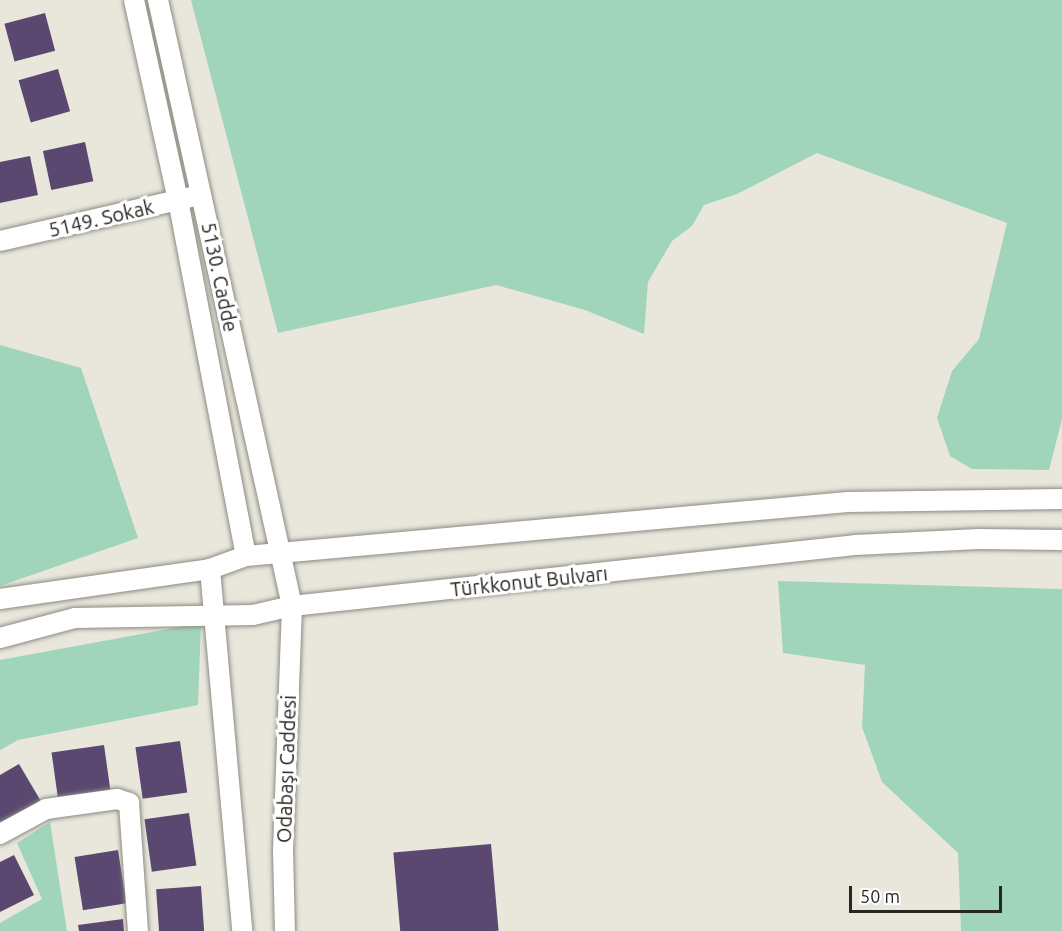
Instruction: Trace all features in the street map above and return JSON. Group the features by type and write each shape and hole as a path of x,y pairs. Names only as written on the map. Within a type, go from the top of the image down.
{"street":[{"name":"5130. Cadde","path":"134,0 178,200 246,556"},
{"name":"5130. Cadde","path":"158,0 292,606"},
{"name":"5149. Sokak","path":"0,241 202,194"},
{"path":"0,599 210,569 246,556 848,502 1062,499"},
{"name":"Türkkonut Bulvarı","path":"0,638 75,618 253,615 292,606 855,545 979,539 1062,540"},
{"path":"210,569 242,931"},
{"name":"Odabaşı Caddesi","path":"285,931 283,850 292,606"},
{"path":"0,834 46,809 117,799 129,803 138,931"}],"green space":[{"path":"191,0 1062,0 1062,419 1049,470 972,469 950,456 937,418 952,371 979,339 1007,223 817,153 737,194 704,205 692,226 672,241 648,282 644,334 585,310 496,285 278,333"},
{"path":"0,345 81,368 138,538 0,586"},
{"path":"778,581 1062,589 1062,931 961,931 958,853 882,782 862,727 865,665 783,653"},
{"path":"201,623 198,705 18,740 0,750 0,660"},
{"path":"50,822 67,931 0,931 0,923 42,899 17,843"}],"building":[{"path":"45,13 55,51 15,62 4,24"},
{"path":"58,69 70,111 31,123 19,80"},
{"path":"85,142 93,181 51,190 43,151"},
{"path":"30,156 38,195 0,203 0,162"},
{"path":"180,741 187,792 143,799 135,747"},
{"path":"104,745 110,790 58,797 52,752"},
{"path":"19,764 42,803 0,827 0,775"},
{"path":"189,813 196,865 152,872 144,819"},
{"path":"491,844 499,931 400,931 393,853"},
{"path":"118,850 126,903 83,910 75,857"},
{"path":"14,855 34,895 0,912 0,862"},
{"path":"201,886 204,931 159,931 156,889"},
{"path":"123,919 124,931 79,931 78,925"}]}
